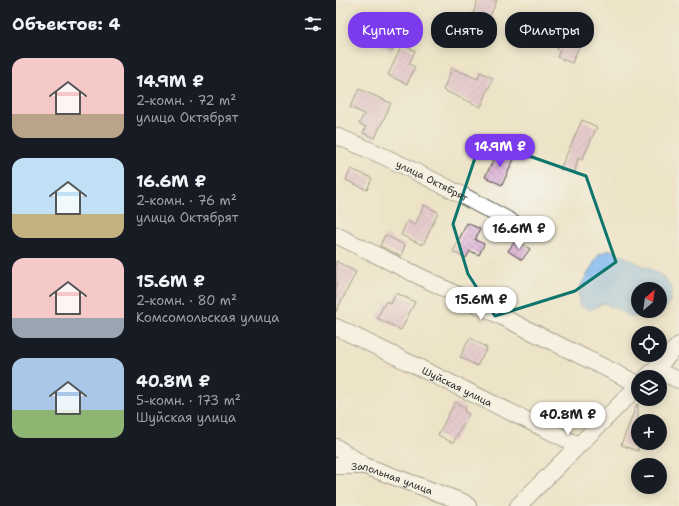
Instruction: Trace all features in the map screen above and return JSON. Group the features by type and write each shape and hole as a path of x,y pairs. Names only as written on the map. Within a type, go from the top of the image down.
{"street":[{"name":"улица Октябрят","path":"336,136 382,154 449,188 526,230"},
{"path":"336,235 631,382"},
{"name":"Шуйская улица","path":"336,327 578,445"},
{"path":"655,370 679,344"},
{"path":"667,377 679,380"},
{"path":"518,506 631,392"},
{"path":"336,447 365,466"},
{"name":"Запольная улица","path":"336,466 365,466 415,483 463,502 468,506"}],"highlighted area":[{"path":"477,152 532,157 586,176 616,262 575,291 495,316 468,274 453,224"}],"water":[{"path":"611,250 662,275 672,288 670,301 667,306 667,282 631,282 631,316 604,303 590,310 579,305 579,289 599,254"}],"building":[{"path":"478,0 497,0 492,12 473,12"},
{"path":"384,48 394,48 392,52"},
{"path":"401,48 408,48 415,51 409,64 415,67 407,84 388,75"},
{"path":"578,48 572,63 557,57 560,50 557,49"},
{"path":"452,68 478,79 480,72 493,78 481,107 443,90"},
{"path":"359,89 391,103 375,138 363,133 366,127 359,124 364,114 350,107"},
{"path":"582,120 597,127 582,160 578,158 575,172 560,169"},
{"path":"498,151 514,159 502,185 485,177"},
{"path":"351,169 372,178 367,190 346,180"},
{"path":"424,205 438,212 423,245 401,235 407,221 415,225"},
{"path":"467,223 480,229 475,240 484,244 479,255 470,251 466,258 453,252"},
{"path":"385,235 405,245 401,256 380,246"},
{"path":"516,240 530,249 522,260 508,251"},
{"path":"336,261 356,272 336,312"},
{"path":"396,293 415,302 401,330 377,318 386,301 391,304"},
{"path":"470,338 487,348 477,366 460,357"},
{"path":"455,402 466,408 464,411 469,414 453,443 438,435"},
{"path":"636,406 638,406 638,414 633,414"},
{"path":"631,419 631,449 621,445"}]}
